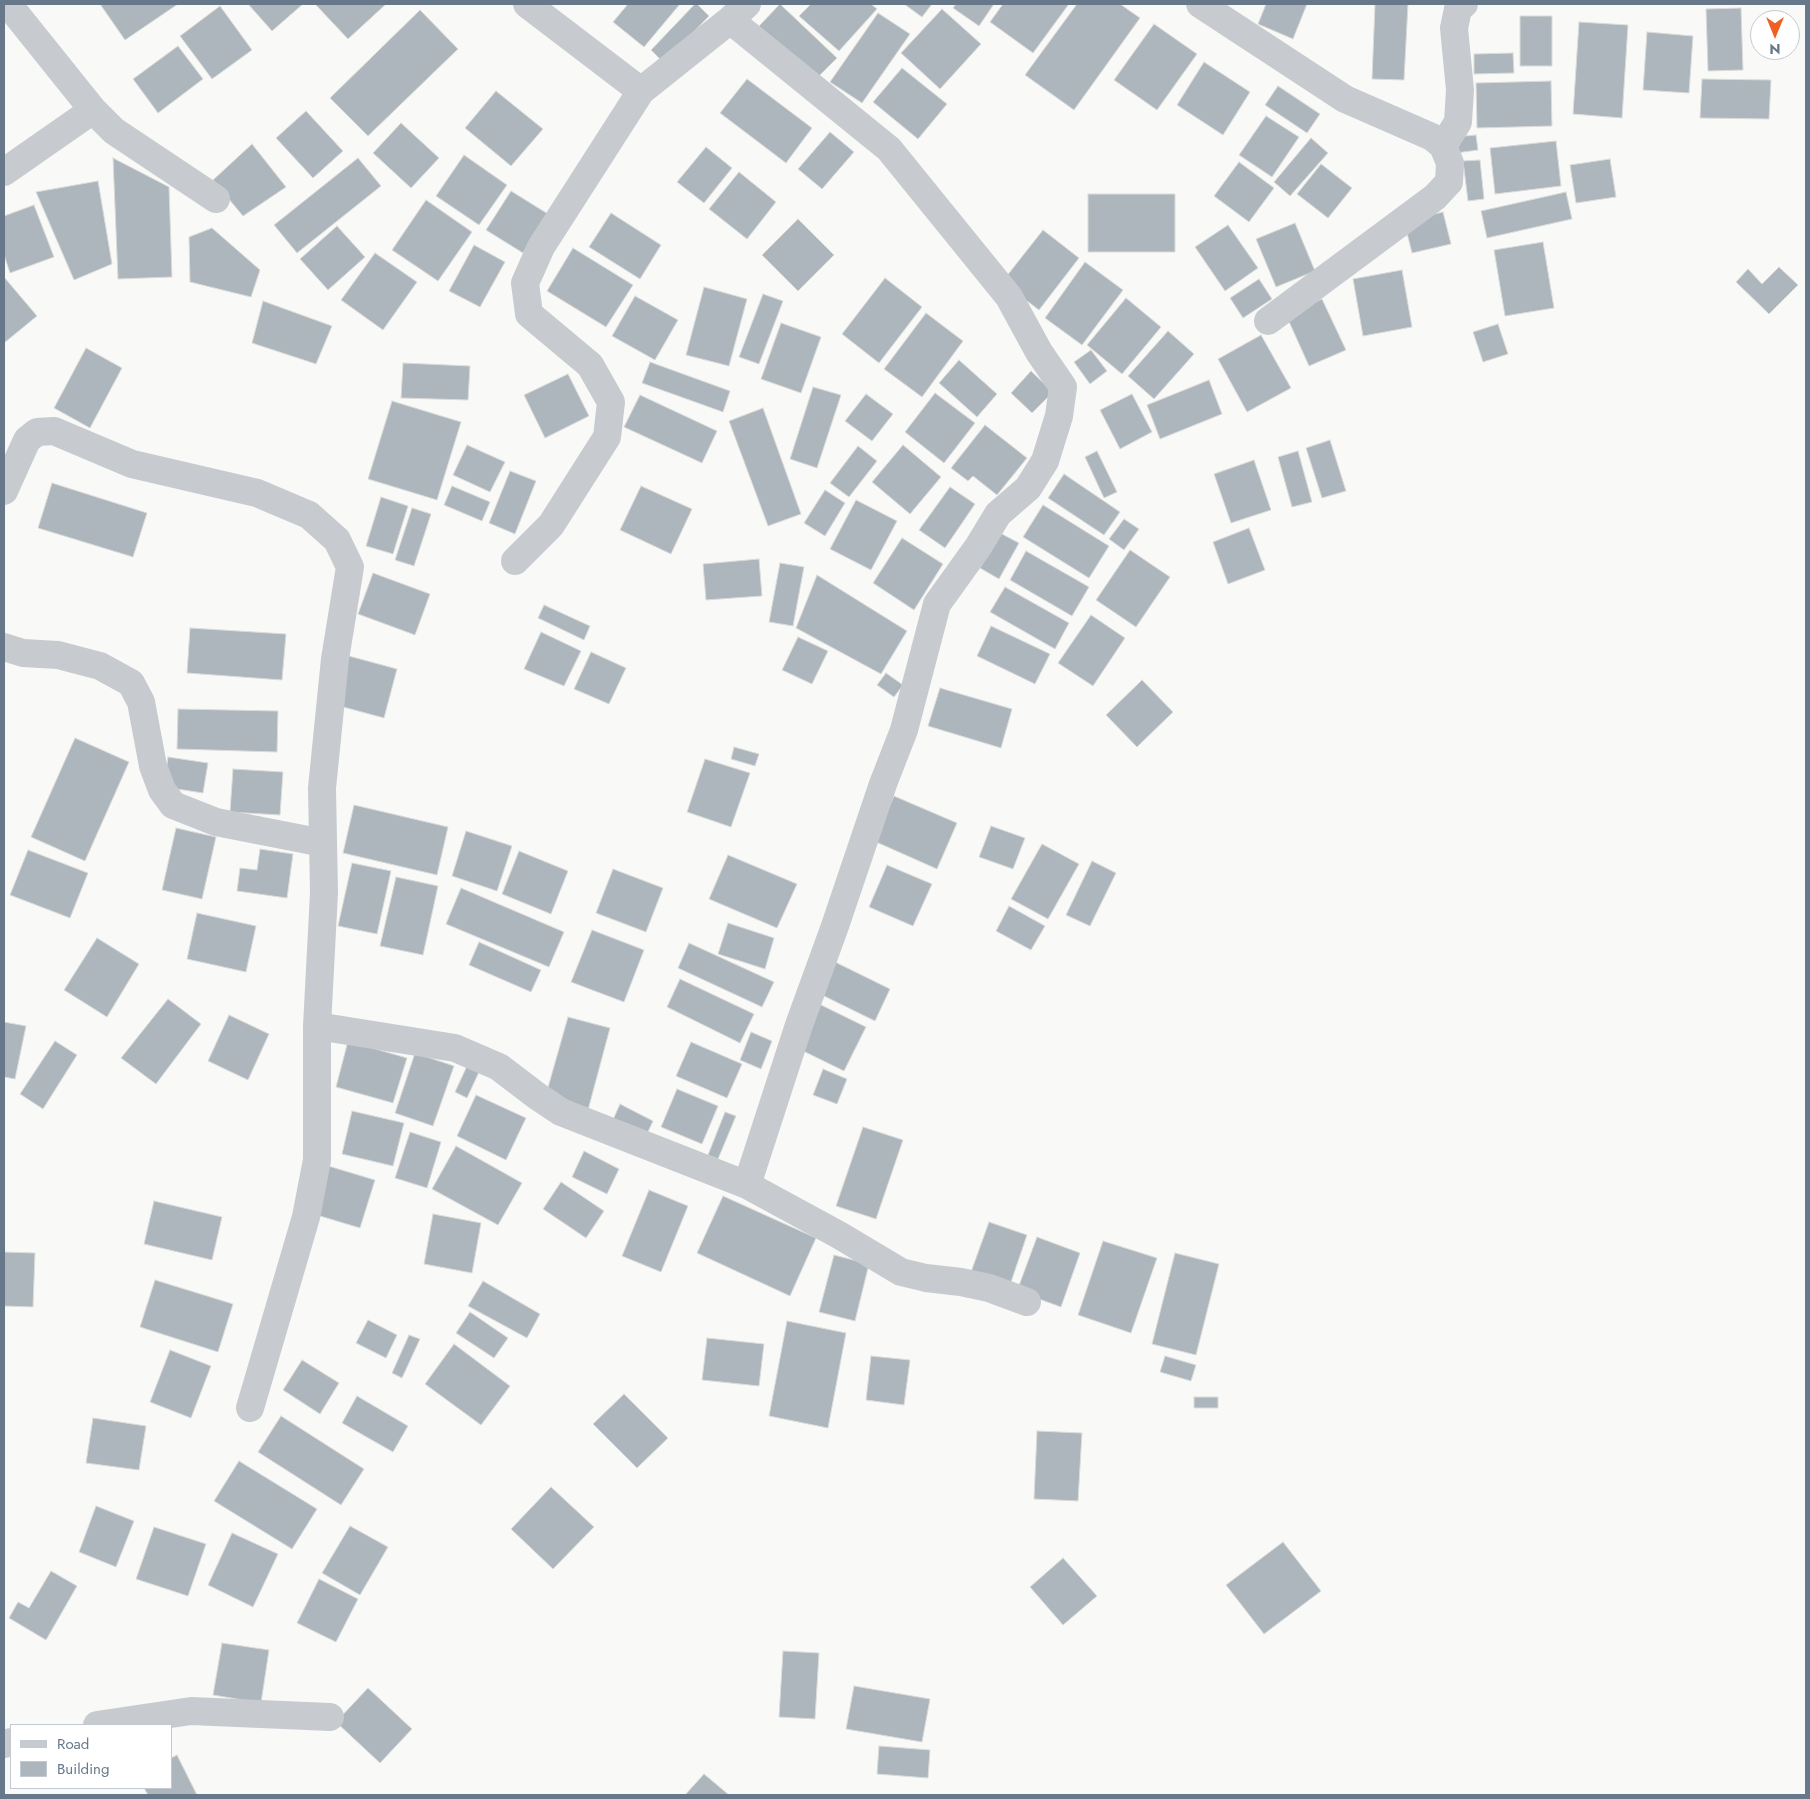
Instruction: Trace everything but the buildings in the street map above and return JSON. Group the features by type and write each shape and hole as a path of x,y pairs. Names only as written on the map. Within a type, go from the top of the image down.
{"street":[{"path":"8,4 93,110 114,131 216,200"},
{"path":"527,4 641,91"},
{"path":"1200,4 1344,99 1432,137 1443,146 1450,163 1449,182 1435,197 1268,321"},
{"path":"1443,146 1458,122 1460,90 1454,28 1458,9 1464,4"},
{"path":"515,561 551,525 608,437 611,402 590,366 529,314 525,283 541,247 641,91 739,12 889,149 1009,297 1039,352 1062,387 1059,416 1045,461 1028,488 998,514 978,547 937,604 904,730 883,784 799,1025 747,1185"},
{"path":"4,172 93,110"},
{"path":"4,491 27,440 37,432 54,431 132,464 257,493 309,515 337,540 350,567 335,659 322,788 324,893 317,1026 317,1160 306,1217 250,1408"},
{"path":"4,647 23,653 58,655 100,666 131,683 141,702 153,766 162,790 174,805 216,822 323,843"},
{"path":"317,1026 456,1048 499,1067 561,1112 747,1185 901,1272 989,1288 1027,1302"},
{"path":"103,1724 191,1711 330,1717"}]}
